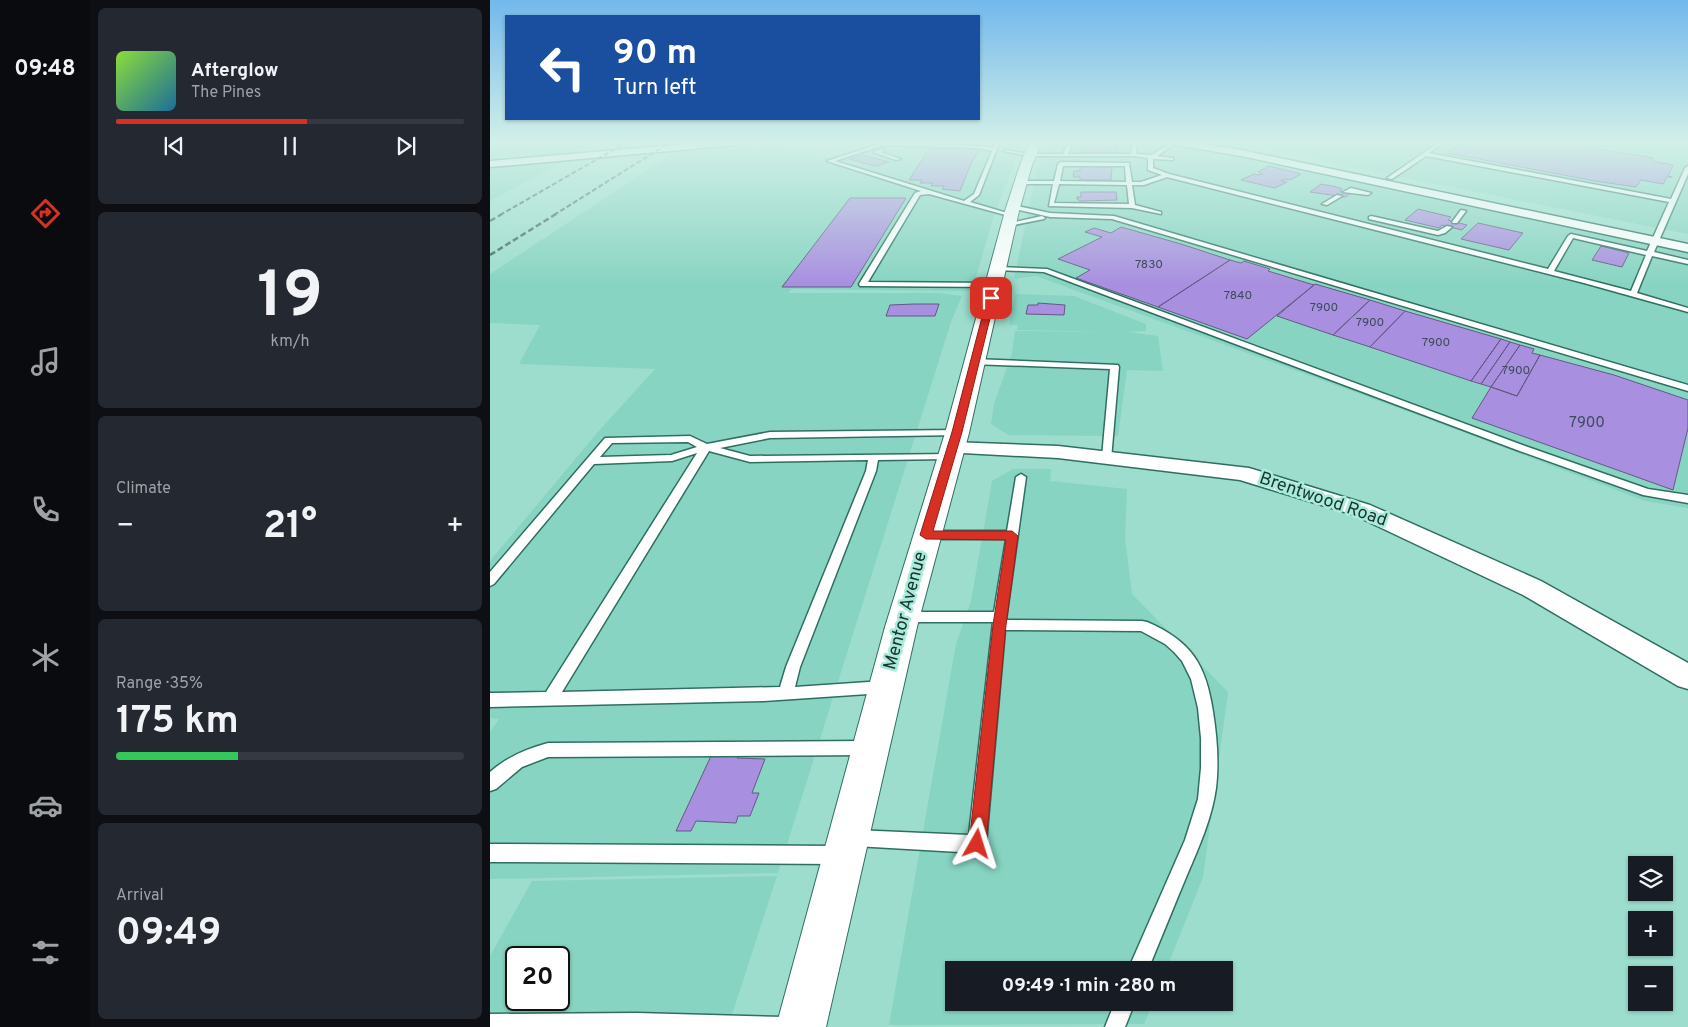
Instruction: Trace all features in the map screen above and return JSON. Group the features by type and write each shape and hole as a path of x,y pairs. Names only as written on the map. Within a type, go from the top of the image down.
{"main road":[{"name":"Mentor Avenue","path":"801,1027 904,617 953,445 1019,189"}],"street":[{"path":"1419,189 1657,237 1688,240"},
{"path":"1439,189 1657,237 1688,248"},
{"name":"Brentwood Road","path":"953,445 1058,452 1242,473 1362,510 1532,588 1688,678"}],"lane":[{"path":"919,189 1011,215 1112,217 1688,388"},
{"path":"966,203 976,195 979,189"},
{"path":"1055,189 1052,205 1132,206 1158,214"},
{"path":"1130,189 1132,206"},
{"path":"1223,189 1550,271 1688,310"},
{"path":"1609,189 1673,201"},
{"path":"1633,295 1680,189"},
{"path":"1346,192 1351,190 1368,193"},
{"path":"929,192 918,193 863,284 996,277 1045,270 1521,448 1647,492 1688,499"},
{"path":"1325,204 1339,196"},
{"path":"1371,218 1438,233 1443,232 1463,211"},
{"path":"1011,215 1032,213 1055,216"},
{"path":"1550,271 1571,236 1688,262"},
{"path":"974,362 1115,367 1107,457"},
{"path":"591,460 672,458 706,447 770,435 953,445"},
{"path":"490,581 608,440 690,439 706,447 750,459 874,457 953,445"},
{"path":"550,699 706,447"},
{"path":"786,693 793,667 871,471 874,457"},
{"path":"490,854 977,844 1000,621 1021,477"},
{"path":"926,535 1012,536"},
{"path":"904,617 1142,626 1161,633 1180,646 1191,662 1201,688 1209,734 1208,789 1197,830 1142,961"},
{"path":"490,700 786,693 886,687"},
{"path":"490,783 502,771 522,757 548,750 871,748"},
{"path":"1115,1027 1121,1011"},
{"path":"490,1024 637,1023 784,1027"}],"shaded area":[{"path":"490,189 513,189 490,201"},
{"path":"619,189 1004,189 994,215 972,291 792,289 788,293 940,293 962,296 951,322 778,873 490,879 490,732 499,719 490,718 490,561 597,433 655,369 519,364 540,325 490,323 490,274"},
{"path":"1033,189 1395,189 1688,251 1688,508 1645,501 1423,417 1036,276 1014,279"},
{"path":"1461,189 1688,189 1688,234"},
{"path":"1015,294 1074,296 1146,324 1146,331 1128,332 1158,336 1163,371 1127,370 1118,436 1008,435 991,424 994,404 1012,353 1015,331 1115,332 1017,330 1018,325 1009,325"},
{"path":"1013,469 1051,469 1050,481 1127,489 1125,538 1132,594 1228,692 1203,877 1170,961 945,961 945,1011 1150,1011 1144,1024 889,1025 956,644 971,601 992,481"},
{"path":"777,876 728,1027 490,1027 490,956 532,881"}],"building":[{"path":"942,189 961,189 960,191"},
{"path":"1314,189 1342,189 1340,191 1351,193 1345,197 1310,192"},
{"path":"1081,192 1116,192 1117,200 1080,201 1077,197 1081,197"},
{"path":"850,198 906,198 851,287 782,287"},
{"path":"1418,209 1451,217 1448,220 1467,225 1462,230 1442,225 1439,228 1405,220"},
{"path":"1478,223 1523,233 1509,250 1461,239"},
{"path":"1121,227 1230,260 1158,307 1076,278 1090,270 1058,259 1102,237 1085,232 1094,228 1111,233"},
{"path":"1601,246 1629,253 1622,267 1592,260"},
{"path":"1230,260 1241,263 1244,261 1270,269 1268,271 1314,285 1247,339 1158,307"},
{"path":"1315,284 1370,300 1333,335 1277,316"},
{"path":"1370,300 1405,311 1370,347 1333,335"},
{"path":"1038,303 1065,305 1064,315 1026,314 1028,305 1038,305"},
{"path":"939,304 935,316 886,316 890,305"},
{"path":"1405,311 1501,339 1471,381 1370,347"},
{"path":"1501,339 1510,342 1481,384 1471,381"},
{"path":"1510,342 1520,345 1491,387 1481,384"},
{"path":"1520,345 1534,349 1532,353 1540,355 1517,396 1491,387"},
{"path":"1540,355 1614,375 1688,400 1688,428 1673,490 1472,418 1491,387 1517,396"},
{"path":"739,753 737,758 765,759 752,793 759,793 750,816 738,816 736,823 696,821 691,831 676,831 711,756"}],"railway":[{"path":"500,215 545,189"},
{"path":"554,215 596,189"},
{"path":"490,221 502,214"},
{"path":"490,255 556,214"}],"route":[{"path":"977,844 999,625 1012,536 926,535 957,432 984,319 991,298"}]}
